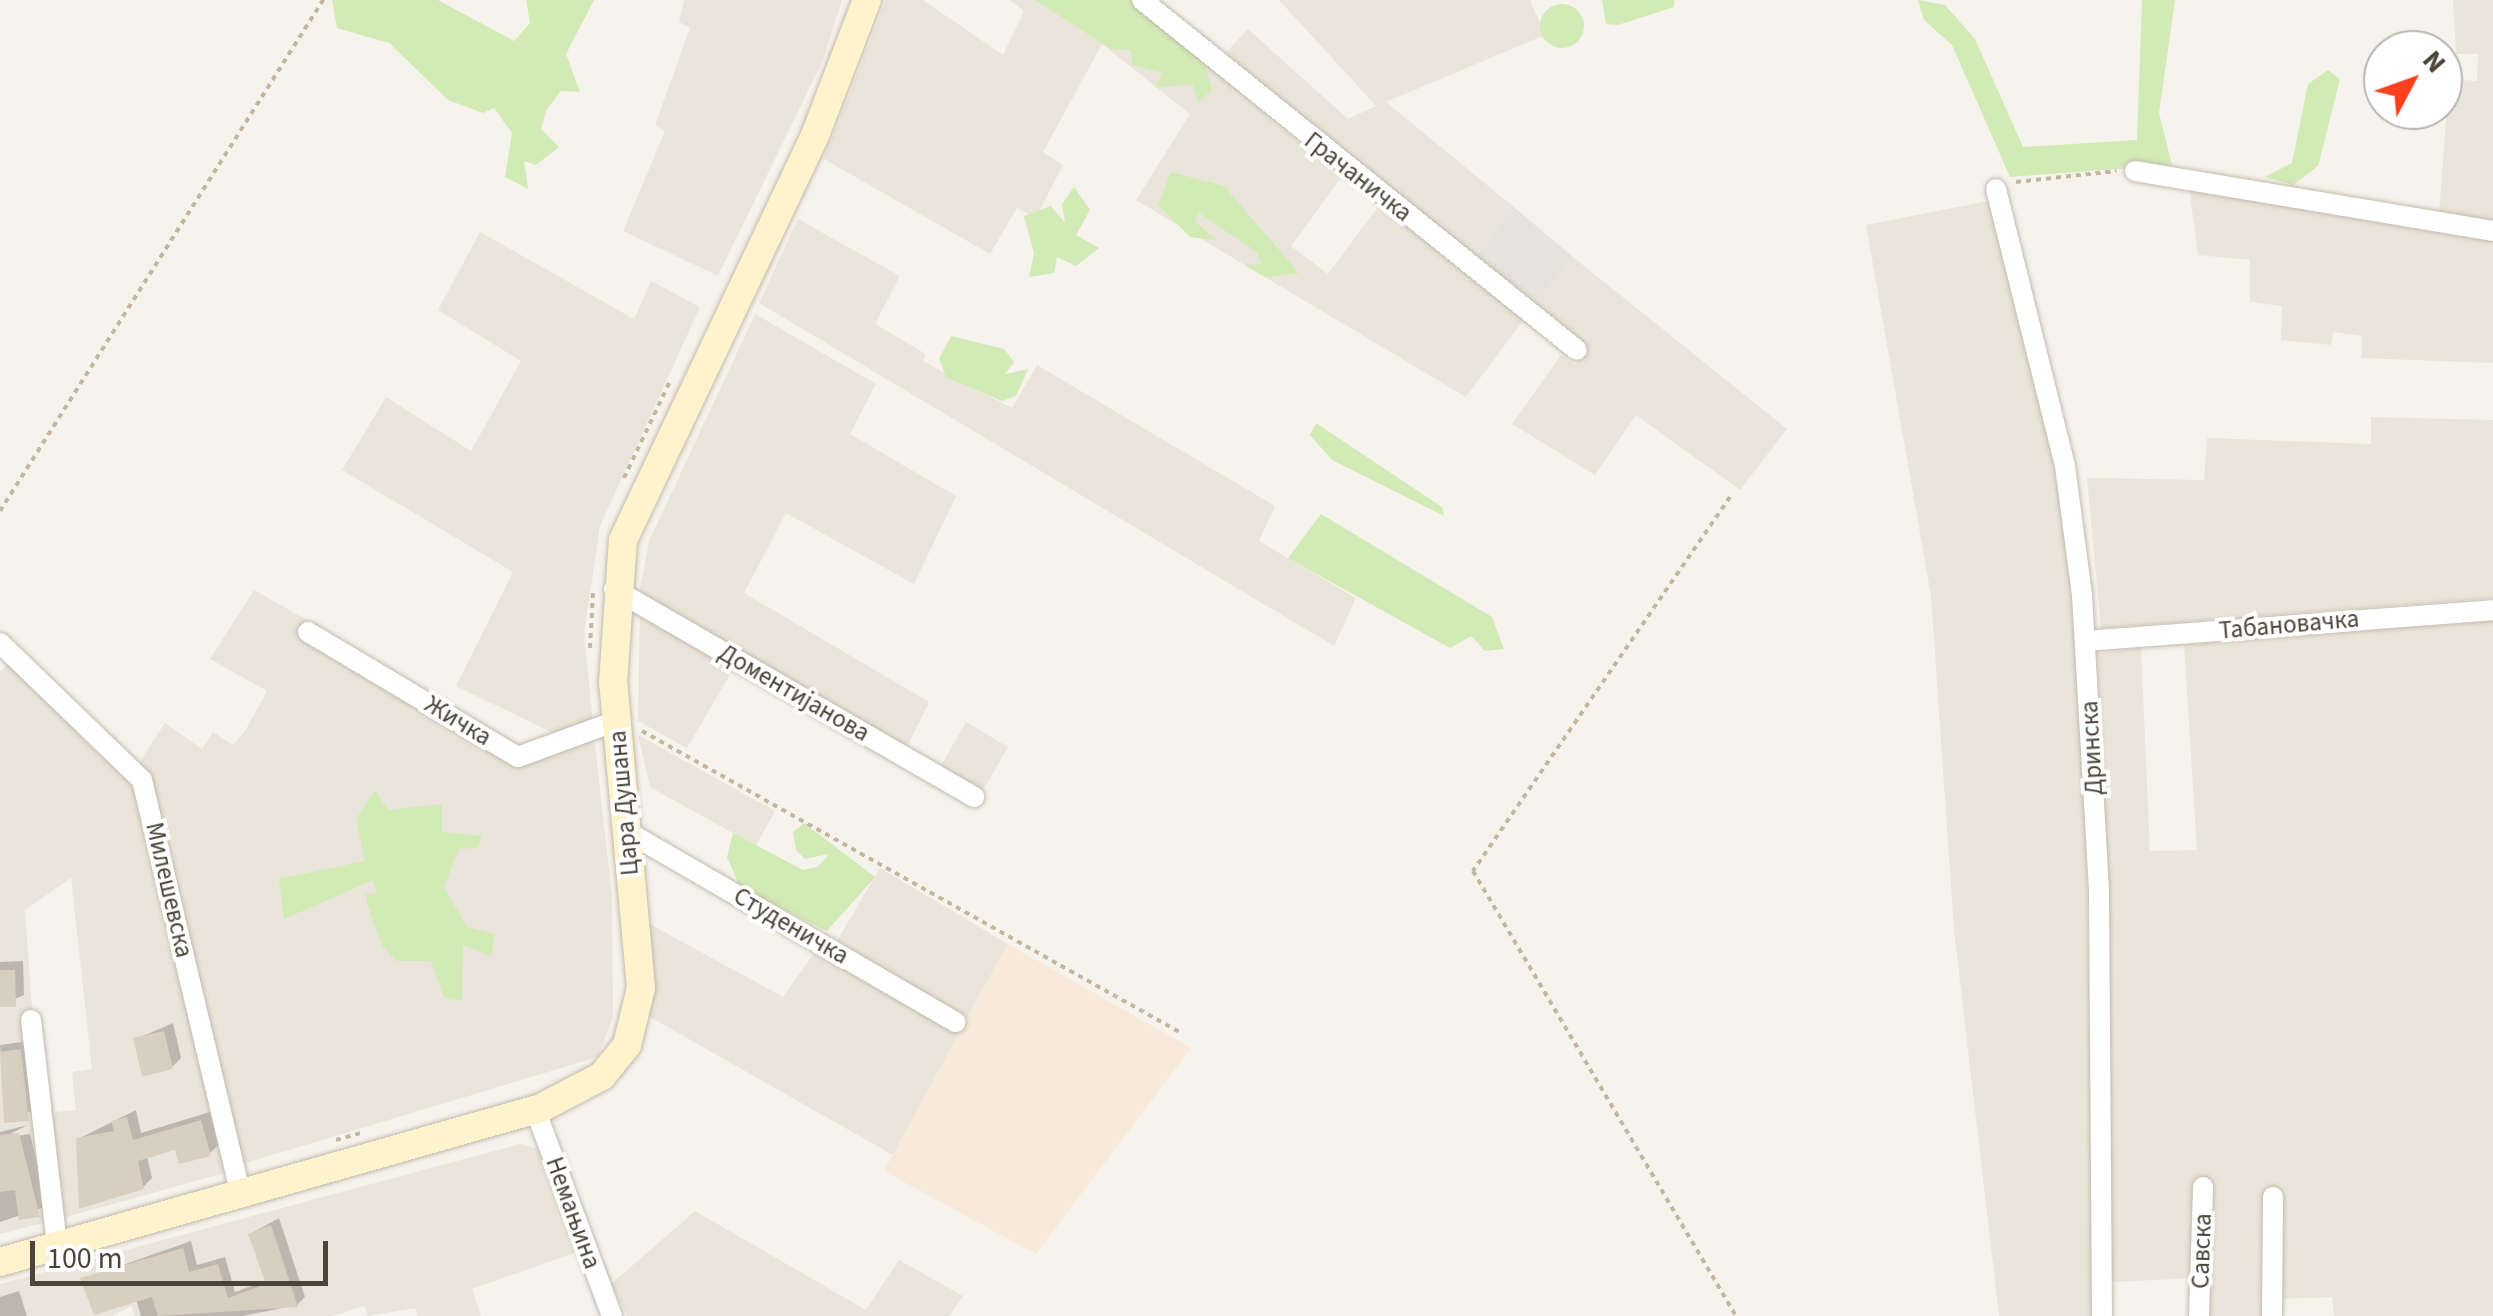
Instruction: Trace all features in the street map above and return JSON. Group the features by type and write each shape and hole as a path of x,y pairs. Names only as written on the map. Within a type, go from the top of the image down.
{"street":[{"name":"Цара Душана","path":"0,1262 535,1110 602,1076 627,1045 641,988 616,723 614,589 646,481 814,138 867,0"},
{"name":"Грачаничка","path":"1142,0 1577,350"},
{"path":"2136,171 2493,231"},
{"name":"Дринска","path":"1996,190 2065,466 2085,641 2105,1122 2102,1316"},
{"name":"Доментијанова","path":"614,589 974,797"},
{"name":"Табановачка","path":"2085,641 2493,610"},
{"name":"Жичка","path":"308,632 518,756 616,723"},
{"name":"Милешевска","path":"0,643 142,780 240,1192"},
{"name":"Студеничка","path":"626,831 956,1022"},
{"path":"31,1020 57,1245"},
{"name":"Немањина","path":"535,1110 612,1316"},
{"name":"Савска","path":"2199,1316 2203,1187"},
{"path":"2272,1316 2273,1197"}],"path":[{"path":"0,511 322,0"},
{"path":"1996,190 2136,171"},
{"path":"1730,497 1473,871 1736,1316"},
{"path":"616,723 664,742 1182,1034"}],"shaded area":[{"path":"684,0 842,0 823,60 718,276 623,231 665,131 655,125 690,28 679,22"},
{"path":"886,0 923,0 1003,55 1024,11 1010,0 1131,0 1341,178 1291,246 1328,274 1380,204 1525,318 1466,397 1136,200 1190,114 1102,44 1043,152 1063,165 1036,218 1017,208 990,254 824,159"},
{"path":"1279,0 1530,0 1545,35 1386,102 1515,208 1473,258 1222,57 1248,29 1348,119 1376,106"},
{"path":"2453,0 2493,0 2493,222 2439,214 2445,130 2463,130 2463,80 2477,81 2478,54 2463,54 2463,30 2455,30"},
{"path":"2188,180 2493,236 2493,363 2361,358 2362,336 2333,332 2331,345 2281,340 2282,306 2250,302 2250,260 2198,255"},
{"path":"1988,201 2053,452 2070,582 2084,738 2095,1316 1999,1316 1954,930 1931,596 1866,225"},
{"path":"1515,208 1573,257 1533,306 1473,258"},
{"path":"798,219 900,276 875,324 926,354 923,361 1012,408 1037,365 1275,506 1259,541 1356,598 1334,646 759,303"},
{"path":"480,232 634,319 651,281 700,307 600,526 584,633 593,723 559,736 456,686 513,572 342,470 386,397 471,451 521,361 438,310"},
{"path":"1573,257 1787,429 1740,490 1636,415 1595,475 1512,424 1561,355 1575,365 1588,348 1533,306"},
{"path":"755,314 876,384 850,434 956,496 914,584 786,513 744,593 929,702 907,747 639,595 649,541"},
{"path":"2371,417 2493,420 2493,598 2101,628 2087,478 2204,480 2207,438 2371,444"},
{"path":"254,590 307,620 300,634 517,763 594,735 612,897 613,1017 598,1057 239,1165 213,1033 138,764 165,723 202,749 213,732 233,745 245,731 267,691 210,659"},
{"path":"640,610 735,666 687,748 638,721"},
{"path":"2493,619 2493,1316 2334,1316 2332,1297 2277,1299 2267,1316 2204,1316 2196,1278 2111,1282 2098,654 2141,648 2150,851 2197,850 2184,645"},
{"path":"9,663 137,786 228,1172 59,1219 47,1113 76,1110 72,1072 92,1069 71,878 25,910 47,1222 0,1234 0,672"},
{"path":"966,722 1008,747 981,794 939,769"},
{"path":"638,735 775,811 756,846 650,787"},
{"path":"880,868 1008,944 967,1018 837,941"},
{"path":"644,921 783,997 819,946 961,1030 893,1155 648,1016"},
{"path":"1008,944 1191,1048 1036,1254 884,1171"},
{"path":"520,1144 538,1149 577,1252 472,1289 481,1316 418,1316 415,1308 368,1316 364,1306 332,1316 135,1316 131,1306 112,1316 0,1316 0,1284"},
{"path":"695,1211 866,1310 899,1260 963,1296 949,1316 628,1316 610,1285"}],"green space":[{"path":"332,0 438,0 514,41 530,23 526,0 594,0 566,54 580,92 561,91 547,109 541,129 559,147 536,165 524,161 528,189 505,177 512,133 494,108 483,113 448,100 389,43 337,28"},
{"path":"1035,0 1138,0 1203,59 1212,90 1198,102 1193,85 1156,87 1162,73 1132,65 1131,50 1111,49"},
{"path":"1602,0 1674,0 1674,7 1618,25 1606,24"},
{"path":"1918,0 1945,5 1975,39 2023,147 2137,140 2142,0 2175,0 2159,113 2172,165 2010,177 1952,45 1924,20"},
{"path":"1562,4 1577,11 1584,26 1577,41 1562,48 1547,41 1540,26 1547,11"},
{"path":"2328,70 2340,79 2318,166 2293,185 2265,177 2292,163 2308,84"},
{"path":"1171,172 1224,186 1299,273 1265,277 1244,265 1261,264 1257,252 1199,213 1195,222 1217,240 1190,237 1158,205"},
{"path":"1074,187 1090,210 1076,235 1099,248 1076,266 1057,257 1054,273 1029,277 1034,253 1024,216 1051,206 1065,223 1062,204"},
{"path":"951,336 1004,349 1014,362 1005,374 1028,369 1016,396 1002,401 946,377 939,359"},
{"path":"1316,423 1442,507 1444,516 1332,460 1310,435"},
{"path":"1321,514 1492,617 1504,649 1485,651 1471,636 1450,648 1288,558"},
{"path":"375,790 388,810 442,804 442,832 482,836 477,848 459,849 444,887 467,927 495,934 491,956 463,945 462,1001 444,998 431,961 397,961 382,946 367,903 366,894 377,893 373,880 284,919 279,879 365,861 356,819"},
{"path":"804,823 875,877 827,931 740,887 727,857 733,833 803,870 818,867 829,854 805,859 796,850 793,832"}],"building":[{"path":"0,970 15,970 16,1007 0,1007"},
{"path":"164,1031 173,1069 142,1077 133,1038"},
{"path":"21,1049 29,1121 4,1123 0,1052"},
{"path":"127,1117 133,1140 201,1120 211,1156 179,1164 175,1150 138,1161 144,1189 79,1209 76,1138 114,1131 111,1121"},
{"path":"19,1133 40,1217 19,1220 15,1190 0,1192 0,1135"},
{"path":"271,1225 298,1307 158,1316 152,1297 94,1315 80,1278 183,1248 189,1272 218,1264 228,1298 266,1284 248,1234"}]}
